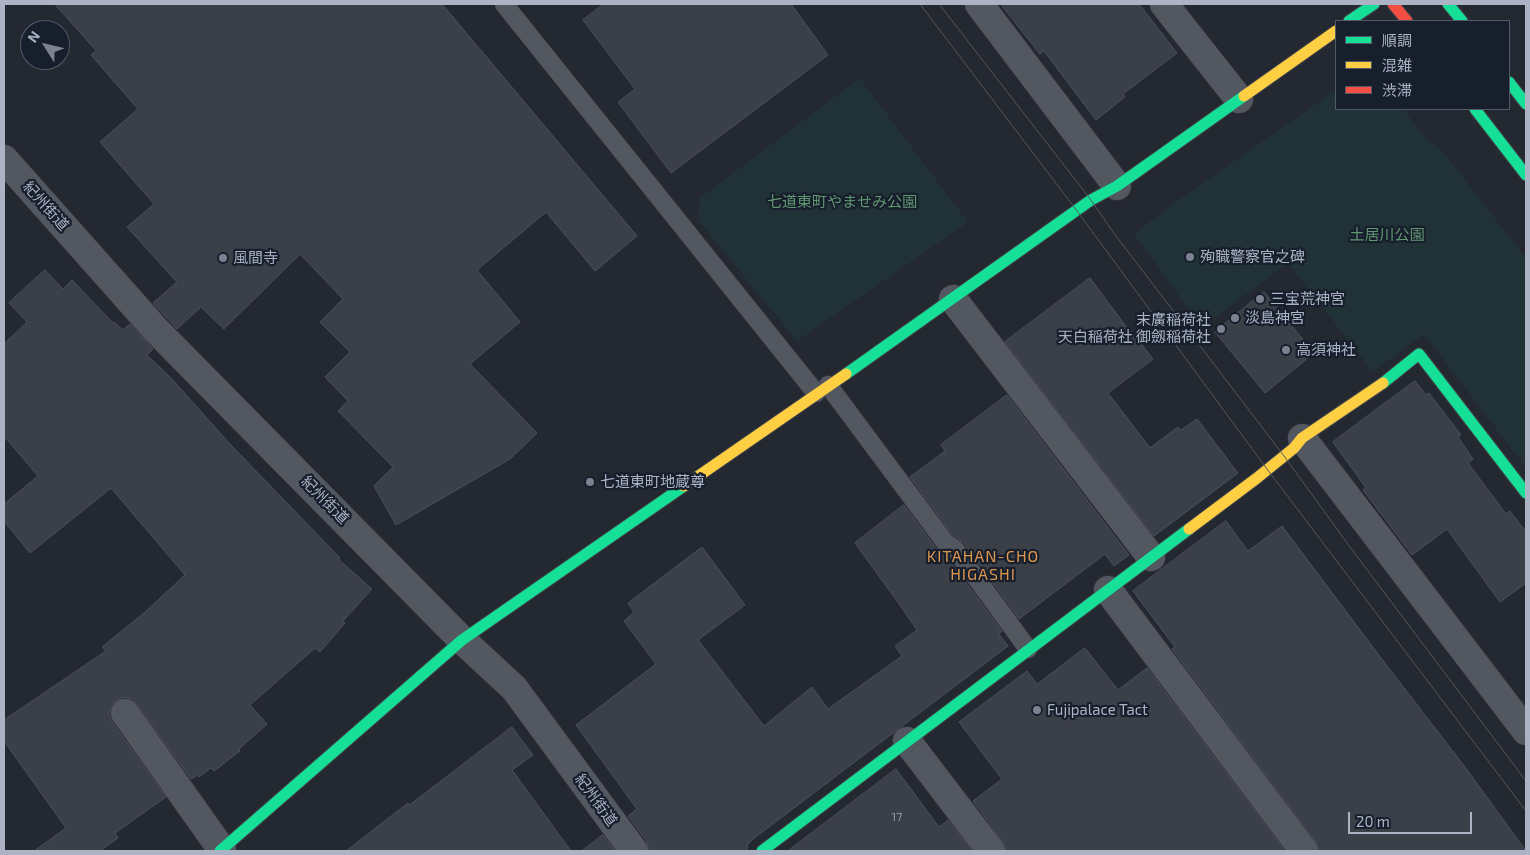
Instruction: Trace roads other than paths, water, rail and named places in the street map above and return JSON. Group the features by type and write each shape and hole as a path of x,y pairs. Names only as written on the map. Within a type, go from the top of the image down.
{"main road":[{"path":"1351,20 1374,4"},
{"path":"1385,4 1397,20"},
{"path":"1393,4 1406,20"},
{"path":"1448,4 1461,20"},
{"path":"1456,4 1468,20"},
{"path":"221,850 462,640 953,299 1091,200 1117,186 1335,32"},
{"path":"1510,72 1526,94"},
{"path":"1510,83 1526,104"},
{"path":"1466,110 1526,188"},
{"path":"1476,110 1526,175"},
{"path":"762,851 1289,452 1302,438 1393,376 1419,354 1526,493"}],"street":[{"path":"979,4 1117,186"},
{"path":"1164,4 1239,99"},
{"name":"紀州街道","path":"4,159 156,330 462,640 514,688 634,851"},
{"path":"953,299 1151,557"},
{"path":"1302,438 1526,731"},
{"path":"1108,590 1304,851"},
{"path":"125,713 221,850"},
{"path":"907,741 991,851"}],"lane":[{"path":"504,4 822,389 944,542 955,549 1028,649"}],"tram line":[{"path":"920,4 1077,211 1267,469 1526,811"},
{"path":"939,4 1091,200 1113,232 1284,456 1526,781"}],"place":[{"name":"殉職警察官之碑","path":"1190,257"},
{"name":"風間寺","path":"223,258"},
{"name":"三宝荒神宮","path":"1260,299"},
{"name":"淡島神宮","path":"1235,318"},
{"name":"末廣稲荷社 天白稲荷社 御劔稲荷社","path":"1221,329"},
{"name":"高須神社","path":"1286,350"},
{"name":"七道東町地蔵尊","path":"590,482"},
{"name":"Fujipalace Tact","path":"1037,710"}],"district":[{"name":"KITAHAN-CHO HIGASHI","path":"983,566"}],"park label":[{"name":"七道東町やませみ公園","path":"842,202"},
{"name":"土居川公園","path":"1387,235"}]}
